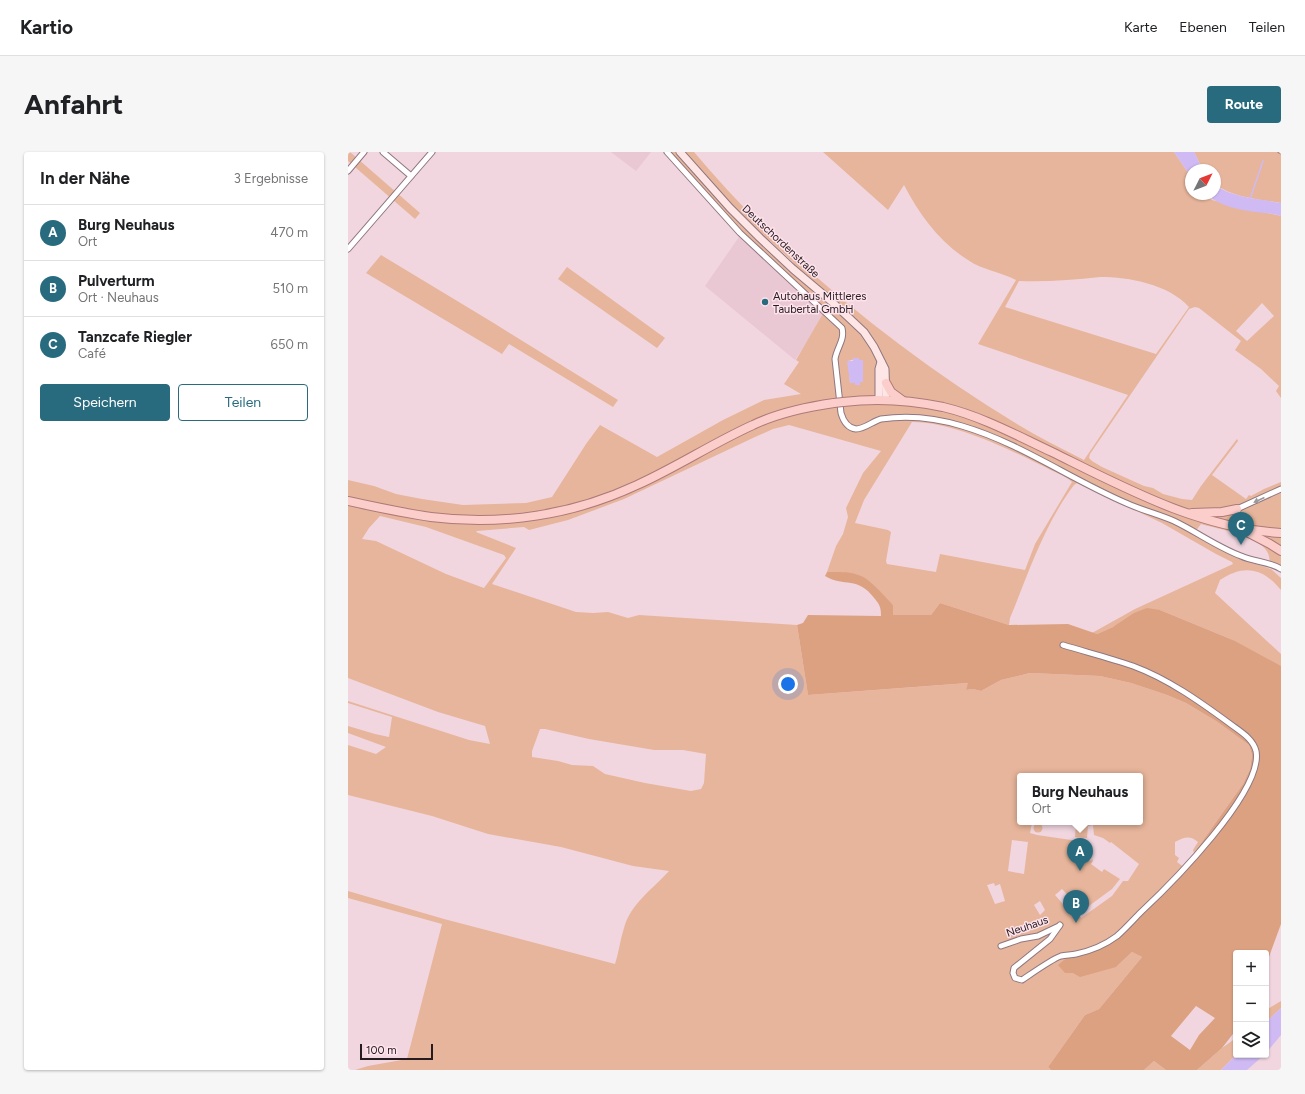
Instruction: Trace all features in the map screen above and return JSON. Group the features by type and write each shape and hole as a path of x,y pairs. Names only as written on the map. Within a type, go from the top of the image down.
{"main road":[{"path":"886,383 892,392 903,401"},
{"path":"348,501 430,517 453,519 500,520 554,513 600,500 637,485 753,424 778,415 834,403 883,400 903,401 944,408 986,421 1141,496 1183,513 1239,528 1281,533"},
{"path":"1183,513 1222,512 1237,509"},
{"path":"1239,528 1281,551"}],"street":[{"path":"348,171 364,152"},
{"path":"383,152 411,176"},
{"path":"348,249 432,152"},
{"path":"667,152 740,233 842,328 843,334 835,359 841,412 843,420 849,427 856,429 880,420 910,417 941,420 973,429 1018,448 1126,503 1173,521 1218,546 1242,557 1269,562 1281,569"},
{"name":"Deutschordenstraße","path":"680,152 730,208 766,244 858,326 870,339 885,369 886,383 883,400"},
{"name":"Deutschordenstraße","path":"881,362 880,369 883,400"},
{"path":"1237,509 1260,500 1281,489"},
{"name":"Neuhaus","path":"1001,946 1021,939 1038,936 1060,926 1050,939 1014,968 1013,973 1015,978 1022,980 1060,957 1077,954 1100,947 1117,936 1176,878 1207,843 1233,809 1255,768 1256,751 1251,740 1180,689 1133,666 1063,645"}],"shaded area":[{"path":"348,152 350,152 420,213 415,219 348,161"},
{"path":"611,152 651,152 636,171"},
{"path":"667,152 694,152 729,192 766,230 844,301 886,334 928,365 1017,424 1084,460 1128,395 978,344 1016,280 973,263 948,245 923,217 904,185 888,210 823,152 1174,152 1185,168 1185,200 1212,200 1281,216 1281,398 1276,391 1279,386 1261,369 1235,350 1241,341 1199,308 1195,307 1189,309 1090,454 1089,458 1102,467 1144,486 1153,488 1163,494 1192,500 1237,439 1238,441 1212,475 1246,499 1249,495 1251,496 1281,482 1281,569 1269,562 1268,554 1263,547 1243,536 1201,524 1195,532 1242,557 1264,561 1253,563 1271,569 1281,578 1281,590 1267,577 1260,573 1245,570 1229,575 1220,580 1215,593 1281,654 1281,694 1233,640 1160,610 1097,634 1092,633 1135,609 1233,564 1232,562 1162,523 1077,483 1063,500 1054,516 1031,566 1010,618 1009,625 940,603 931,615 893,615 893,605 845,573 827,572 836,546 843,534 848,517 846,508 863,473 881,451 789,425 773,429 755,437 624,499 568,520 529,530 524,527 476,532 516,548 492,584 576,612 608,612 628,618 639,615 797,625 808,695 969,683 966,690 973,689 981,691 1001,680 1030,673 1100,676 1131,683 1167,695 1186,703 1216,721 1249,745 1252,755 1250,769 1243,784 1194,853 1193,850 1198,842 1192,838 1181,839 1175,842 1175,855 1179,858 1177,862 1185,868 1116,967 1132,952 1142,957 1099,1009 1085,1015 1048,1067 1051,1070 355,1070 368,1066 407,1059 442,924 348,898 348,891 444,919 615,964 627,919 643,897 669,871 633,866 561,847 488,834 432,816 348,795 348,745 376,754 386,747 348,733 348,726 389,737 392,717 348,703 348,701 469,740 490,744 485,726 438,712 348,678 348,480 374,486 396,494 463,505 526,503 552,497 600,425 657,457 723,420 764,400 801,394 784,384 799,362 796,360 824,312 740,233","holes":["761,238 770,241 793,262 796,271","1111,277 1135,280 1159,287 1180,299 1189,307 1156,354 1005,307 1019,281 1070,280","1262,303 1274,316 1247,341 1236,331","859,358 855,383 850,383 848,361","891,392 902,401 879,400","912,422 928,423 963,431 998,445 1062,475 1072,482 1035,544 1025,570 940,554 936,572 887,564 886,561 891,532 888,530 855,523 864,500","380,516 426,527 504,555 506,558 484,588 446,574 376,541 362,539 369,528","540,729 545,729 589,739 654,750 683,750 706,754 704,783 701,789 691,791 645,783 605,774 593,766 572,765 532,757 532,751","1017,773 1143,773 1143,825 1093,825 1094,835 1103,838 1110,843 1111,842 1139,864 1128,881 1123,881 1112,896 1081,918 1078,914 1112,889 1120,879 1104,869 1102,872 1091,864 1093,861 1092,859 1091,861 1083,858 1087,848 1085,842 1037,835 1030,833 1032,825 1017,825","1012,840 1028,842 1024,874 1008,871","994,883 995,886 1000,884 1005,901 995,904 987,885","1062,889 1078,908 1070,915 1068,913 1069,911 1055,895","1040,901 1045,910 1040,915 1034,905"]},
{"path":"1174,152 1194,152 1200,164 1185,164 1185,168"},
{"path":"1194,152 1281,152 1281,203 1246,197 1222,189 1221,164 1200,164"},
{"path":"1221,188 1238,195 1281,203 1281,216 1238,209 1214,200 1221,200"},
{"path":"739,237 825,315 795,360 705,286"},
{"path":"381,255 618,400 613,407 509,344 502,354 366,273"},
{"path":"567,267 665,338 657,348 558,279"},
{"path":"853,358 863,360 863,382 860,382 860,385 850,383 847,361 853,361"},
{"path":"827,572 853,573 865,578 893,605 893,615 931,615 940,603 1009,625 1068,624 1097,634 1113,627 1134,613 1147,608 1160,610 1233,640 1281,666 1281,924 1269,957 1269,950 1233,950 1233,1034 1222,1048 1197,1070 1166,1070 1154,1061 1144,1070 1051,1070 1048,1067 1085,1015 1099,1009 1142,957 1132,952 1116,967 1080,977 1073,973 1065,973 1058,965 1070,955 1077,954 1117,936 1196,856 1194,853 1243,784 1250,769 1252,755 1249,745 1216,721 1186,703 1131,683 1100,676 1030,673 1001,680 981,691 973,689 966,690 968,683 808,695 797,625 803,623 808,615 881,616 878,603 869,592 857,584 832,579 825,576","holes":["1196,1006 1215,1018 1199,1035 1190,1050 1171,1036"]},
{"path":"1035,825 1042,826 1042,830 1038,833 1033,828"},
{"path":"1076,825 1093,825 1088,826 1087,838 1075,837"},
{"path":"1281,1001 1281,1008 1269,1019 1269,1008"},
{"path":"1281,1008 1281,1035 1269,1049 1269,1022 1269,1019"},
{"path":"1233,1040 1233,1058 1221,1070 1197,1070"},
{"path":"1233,1058 1261,1058 1247,1070 1221,1070"},
{"path":"1154,1061 1166,1070 1144,1070"}],"waterway":[{"path":"1250,199 1263,161"}],"place":[{"name":"Autohaus Mittleres Taubertal GmbH","path":"765,302"},
{"name":"Tanzcafe Riegler","path":"1241,545"},
{"name":"Burg Neuhaus","path":"1080,871"},
{"name":"Pulverturm","path":"1076,923"}]}
